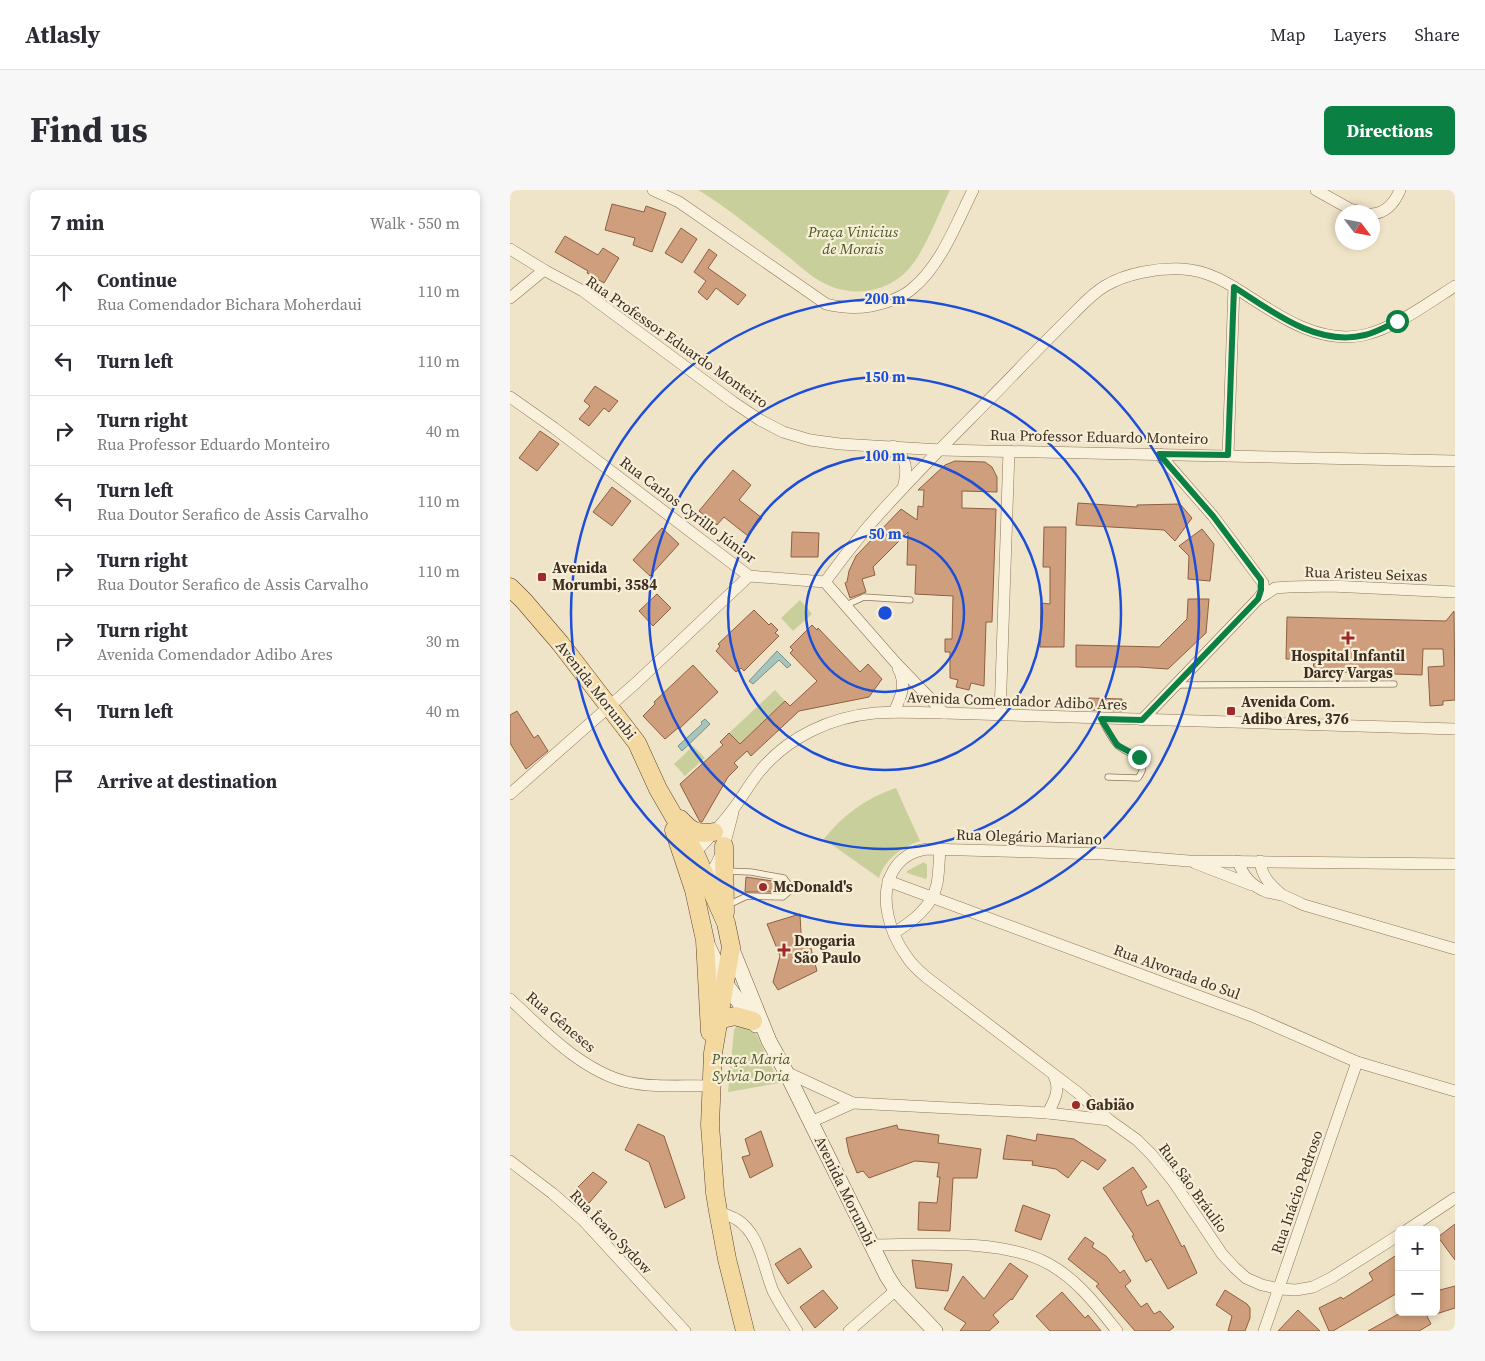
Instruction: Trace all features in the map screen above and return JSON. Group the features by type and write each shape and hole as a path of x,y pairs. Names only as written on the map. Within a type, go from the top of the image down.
{"main road":[{"name":"Avenida Morumbi","path":"510,587 560,643 637,743 666,803 700,885 705,940 725,983 769,1042"},
{"path":"666,803 690,830 719,839 724,871 725,915"},
{"name":"Avenida Morumbi","path":"700,885 725,915 731,947 769,1042 786,1072 887,1276 896,1290 936,1331"},
{"path":"705,940 708,1015 713,1053"},
{"path":"731,947 713,1053 711,1135 718,1212 729,1268 745,1331"},
{"path":"718,1020 736,1016 752,1021"}],"street":[{"path":"653,190 679,202 826,304 843,309 862,308 889,302 912,289 926,275 943,249 972,190"},
{"path":"1316,190 1343,205"},
{"path":"1380,212 1392,204 1400,190"},
{"name":"Rua Professor Eduardo Monteiro","path":"510,249 583,291 760,420 783,432 810,440 840,444 941,450 1455,461"},
{"path":"944,713 844,606 825,582 866,529 904,488 1053,333 1090,298 1106,286 1130,275 1183,269 1201,272 1218,278 1272,312 1304,329 1323,335 1340,337 1364,335 1378,331 1455,286"},
{"path":"510,298 544,270"},
{"path":"1228,455 1234,287"},
{"name":"Rua Carlos Cyrillo Júnior","path":"510,397 554,428 748,576 825,582"},
{"path":"969,420 965,438 969,450"},
{"path":"893,446 905,460 907,475 904,488"},
{"path":"1000,715 1009,451"},
{"path":"1142,720 1264,591 1261,580 1213,516 1159,454"},
{"path":"510,794 610,706 748,576"},
{"path":"1258,599 1275,588 1261,580"},
{"name":"Rua Aristeu Seixas","path":"1275,588 1331,586 1455,592"},
{"path":"894,712 903,686 903,678 895,662"},
{"path":"1173,689 1168,709 1169,714 1175,721"},
{"name":"Avenida Comendador Adibo Ares","path":"700,885 719,839 735,808 746,788 760,770 778,751 802,734 833,721 854,716 894,712 944,713 1455,729"},
{"name":"Avenida Comendador Adibo Ares","path":"690,858 719,839 735,808"},
{"path":"894,933 908,924 925,908 932,896 937,884 940,849"},
{"name":"Rua Olegário Mariano","path":"888,881 895,867 907,854 916,850 940,849 1103,854 1189,860 1455,864"},
{"path":"1189,860 1304,905 1455,949"},
{"path":"1238,861 1243,874 1255,886"},
{"path":"1260,861 1265,877 1270,885 1281,895"},
{"path":"888,881 887,908 894,933 907,957 926,977 1077,1092 1109,1120"},
{"name":"Rua Alvorada do Sul","path":"888,881 1252,1016 1357,1062 1455,1091"},
{"name":"Rua Gêneses","path":"510,999 562,1046 611,1077 651,1085 711,1086"},
{"name":"Rua Inácio Pedroso","path":"1264,1331 1357,1062"},
{"name":"Rua São Bráulio","path":"786,1072 853,1104 1048,1113 1109,1120 1137,1140 1152,1155 1173,1181 1234,1268 1246,1278 1262,1285 1296,1290 1313,1287 1395,1238"},
{"path":"1048,1113 1057,1094 1057,1082 1054,1076"},
{"name":"Rua São Bráulio","path":"811,1122 853,1104"},
{"name":"Rua Ícaro Sydow","path":"510,1161 552,1193 583,1220 685,1331"},
{"path":"1413,1226 1455,1198"},
{"path":"718,1212 736,1219 751,1234 773,1291 797,1331"},
{"path":"871,1244 968,1246 1025,1254 1048,1264 1067,1276 1082,1289 1117,1331"},
{"path":"849,1331 896,1290"}],"lane":[{"path":"844,606 864,597 910,600"},
{"path":"1173,689 1394,684"},
{"path":"1101,719 1117,745 1139,757 1143,767 1142,773 1138,778 1108,777"},
{"path":"724,871 752,872 784,878 792,889 782,896 747,896 725,915"}],"green space":[{"name":"Praça Vinicius de Morais","path":"698,190 950,190 923,248 904,274 885,286 864,291 852,291 830,286 814,277 733,214"},
{"path":"800,600 812,614 793,631 781,618"},
{"path":"775,690 785,701 740,744 729,733"},
{"path":"693,746 705,758 685,776 674,764"},
{"path":"896,788 920,841 895,855 885,865 879,878 824,839 839,822 856,808"},
{"path":"924,862 927,865 926,879 907,873 907,871"},
{"name":"Praça Maria Sylvia Doria","path":"748,1020 779,1083 728,1092 734,1030 739,1021"}],"water":[{"path":"777,651 791,665 787,668 779,660 753,684 749,681"},
{"path":"705,719 710,724 682,751 678,746"}],"building":[{"path":"612,204 644,212 646,206 666,213 652,252 633,245 635,238 605,230"},
{"path":"681,228 697,239 682,263 665,253"},
{"path":"565,236 598,255 603,248 619,258 604,283 587,273 588,271 555,252"},
{"path":"709,249 717,255 708,268 746,295 738,305 716,288 707,300 698,292 706,281 694,272"},
{"path":"595,386 618,401 609,412 604,408 589,426 579,419 590,406 584,401"},
{"path":"540,431 559,444 537,471 519,458"},
{"path":"955,461 985,462 992,467 997,477 997,492 962,491 962,508 996,509 992,622 986,622 984,686 971,683 969,690 956,687 958,680 950,678 950,652 945,652 945,639 952,639 953,596 915,594 916,565 907,565 908,532 873,567 875,575 862,579 866,592 850,598 845,583 856,556 901,509 917,520 918,506 923,507 924,490 918,490 945,465"},
{"path":"733,470 751,485 739,500 762,518 748,536 724,517 717,525 699,511"},
{"path":"612,487 631,501 612,526 593,512"},
{"path":"1078,503 1137,507 1137,505 1180,504 1192,518 1175,541 1164,530 1076,525"},
{"path":"1044,527 1066,527 1064,647 1040,647 1041,603 1050,604 1050,567 1043,567"},
{"path":"662,528 679,544 650,576 633,560"},
{"path":"1202,529 1214,544 1210,581 1188,579 1189,556 1179,546"},
{"path":"792,532 819,533 818,557 791,557"},
{"path":"657,594 671,608 653,626 639,611"},
{"path":"1188,599 1209,599 1206,633 1168,669 1076,667 1076,645 1159,647 1187,619"},
{"path":"754,610 769,625 771,623 778,630 775,633 779,636 744,671 741,668 736,672 716,651 720,646 718,644"},
{"path":"1454,611 1455,700 1443,701 1443,705 1430,706 1428,667 1444,666 1443,649 1423,649 1422,675 1313,671 1314,660 1286,659 1287,617 1446,621"},
{"path":"812,625 817,630 818,628 860,672 868,664 882,679 869,697 799,711 751,756 747,751 734,763 738,767 728,777 702,822 700,822 680,784 723,745 720,742 729,733 740,744 785,701 790,706 817,681 790,653 793,650 790,647"},
{"path":"693,665 718,692 679,729 665,739 643,716 655,704 654,702"},
{"path":"1089,698 1122,699 1122,711 1089,710"},
{"path":"517,711 534,738 538,735 548,751 526,769 510,743 510,715"},
{"name":"McDonald's","path":"746,877 779,882 786,888 779,890 779,892 745,892"},
{"path":"800,914 801,933 804,940 810,945 817,971 778,990 773,982 780,956 767,924"},
{"path":"638,1124 664,1136 685,1198 665,1208 649,1162 625,1150"},
{"path":"897,1125 898,1129 939,1135 938,1143 981,1149 977,1178 953,1178 950,1231 918,1230 919,1202 937,1203 940,1177 937,1177 939,1163 915,1161 869,1178 863,1171 857,1173 849,1153 846,1138"},
{"path":"761,1131 773,1166 750,1178 742,1157 750,1155 745,1139"},
{"path":"1037,1134 1074,1139 1106,1160 1098,1170 1082,1160 1068,1178 1056,1169 1032,1165 1033,1161 1003,1159 1007,1135 1036,1141"},
{"path":"1133,1167 1147,1187 1141,1191 1147,1206 1158,1200 1182,1247 1184,1245 1197,1273 1168,1289 1151,1259 1146,1262 1132,1236 1134,1235 1103,1188"},
{"path":"593,1172 607,1182 589,1203 574,1191"},
{"path":"1023,1205 1050,1215 1041,1240 1015,1231"},
{"path":"1455,1224 1455,1260 1440,1240 1440,1235"},
{"path":"1085,1237 1094,1243 1092,1247 1106,1256 1120,1273 1124,1270 1131,1281 1125,1286 1141,1307 1147,1303 1154,1314 1160,1311 1174,1327 1169,1331 1135,1331 1096,1286 1099,1284 1068,1259"},
{"path":"800,1248 812,1267 788,1284 775,1264"},
{"path":"1395,1256 1395,1294 1333,1331 1329,1331 1319,1308 1341,1297 1343,1299 1373,1280 1369,1273"},
{"path":"912,1260 952,1264 948,1291 916,1288"},
{"path":"1010,1263 1028,1276 1012,1300 993,1315 999,1322 989,1331 960,1331 966,1323 944,1309 963,1276 984,1299"},
{"path":"1455,1286 1455,1308 1440,1313 1440,1290"},
{"path":"823,1290 838,1308 815,1328 800,1307"},
{"path":"1225,1290 1250,1308 1250,1318 1245,1331 1228,1331 1232,1316 1216,1305"},
{"path":"1062,1292 1085,1318 1088,1315 1101,1331 1050,1331 1036,1316"},
{"path":"1298,1310 1320,1331 1278,1331"},
{"path":"1395,1316 1427,1316 1431,1324 1419,1331 1368,1331"}],"place":[{"name":"Avenida Morumbi, 3584","path":"542,577"},
{"name":"Hospital Infantil Darcy Vargas","path":"1348,638"},
{"name":"Avenida Com. Adibo Ares, 376","path":"1231,711"},
{"name":"McDonald's","path":"763,887"},
{"name":"Drogaria São Paulo","path":"784,950"},
{"name":"Gabião","path":"1076,1105"}],"route":[{"path":"1139,757 1117,745 1101,719 1142,720 1258,599 1261,590 1261,580 1253,569 1213,516 1159,454 1228,455 1234,287 1272,312 1304,329 1323,335 1340,337 1364,335 1378,331 1397,321"}]}
